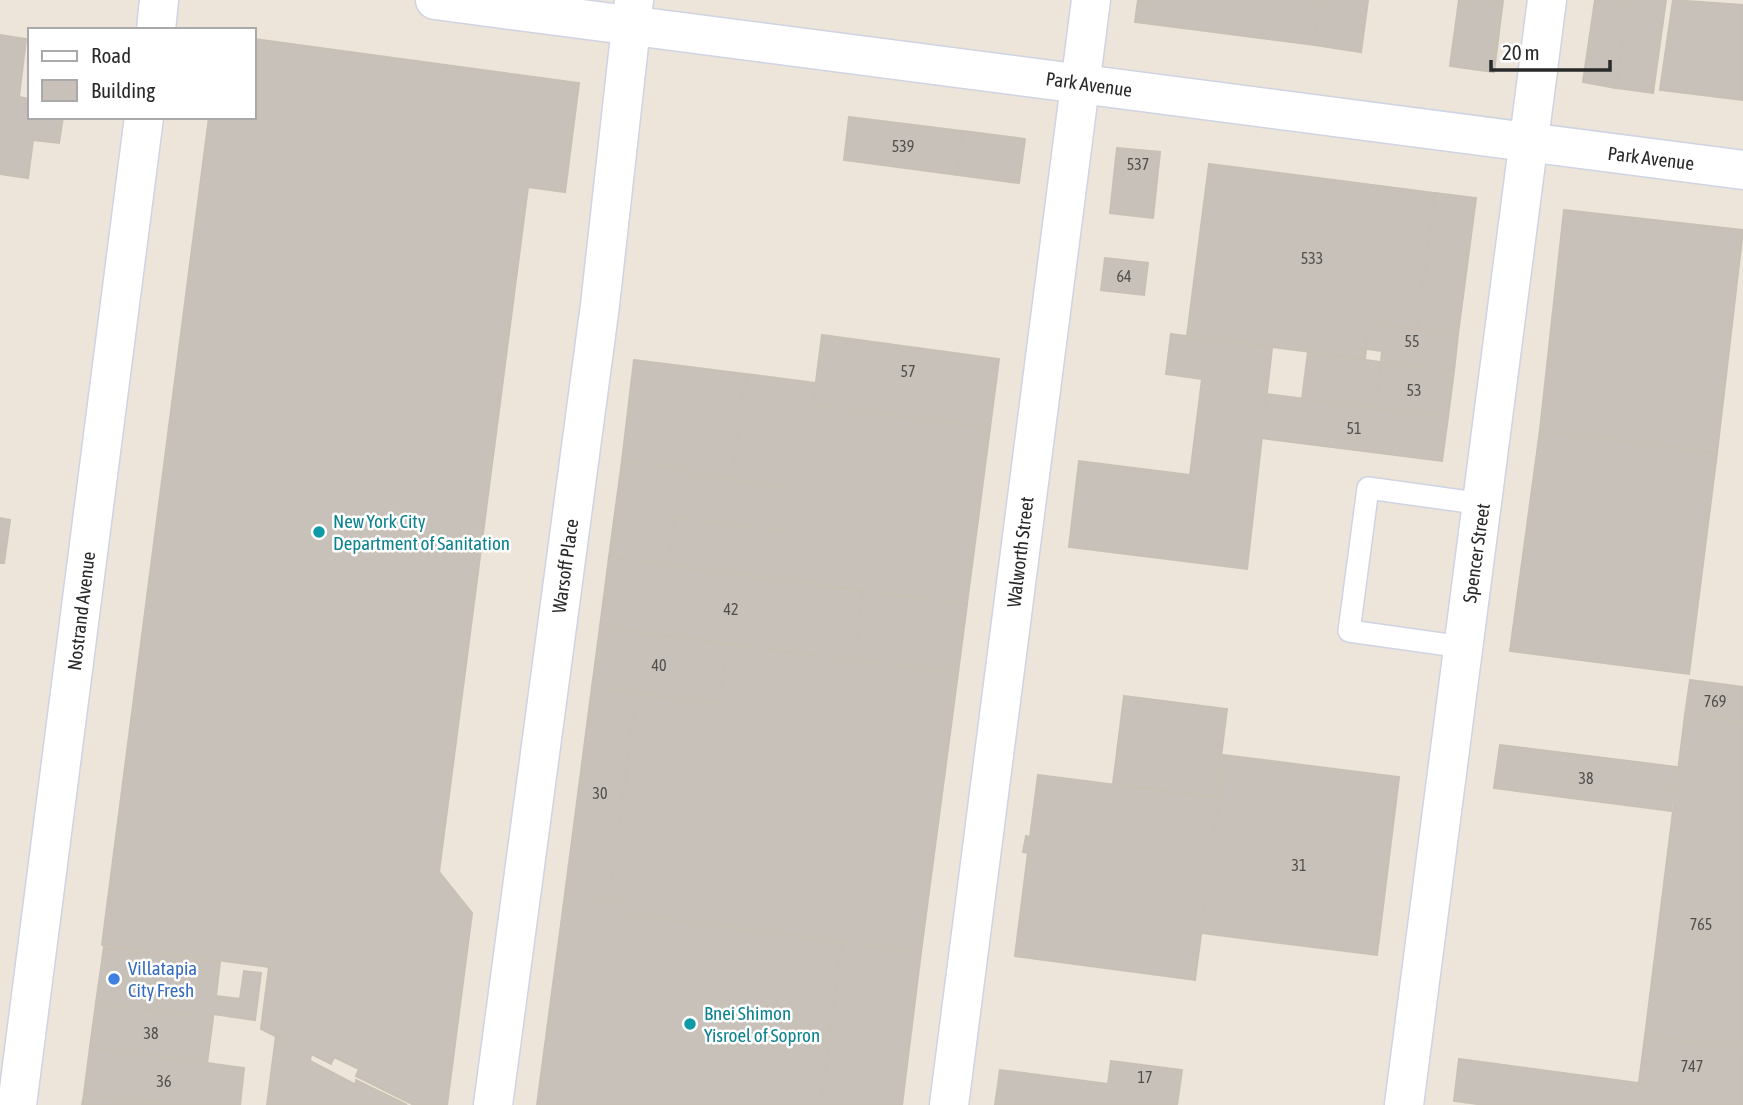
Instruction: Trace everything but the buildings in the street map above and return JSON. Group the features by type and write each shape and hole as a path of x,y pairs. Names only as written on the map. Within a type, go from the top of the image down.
{"street":[{"path":"156,28 159,0"},
{"name":"Park Avenue","path":"435,0 633,13 1080,83 1743,170"},
{"name":"Walworth Street","path":"948,1105 1091,0"},
{"name":"Spencer Street","path":"1404,1105 1547,0"},
{"name":"Warsoff Place","path":"493,1105 598,318 633,13"},
{"name":"Nostrand Avenue","path":"17,1105 144,119"}],"lane":[{"path":"1463,647 1349,631 1368,488 1483,504"}],"place":[{"name":"New York City Department of Sanitation","path":"319,532"},
{"name":"Villatapia City Fresh","path":"114,979"},
{"name":"Bnei Shimon Yisroel of Sopron","path":"690,1024"}]}
